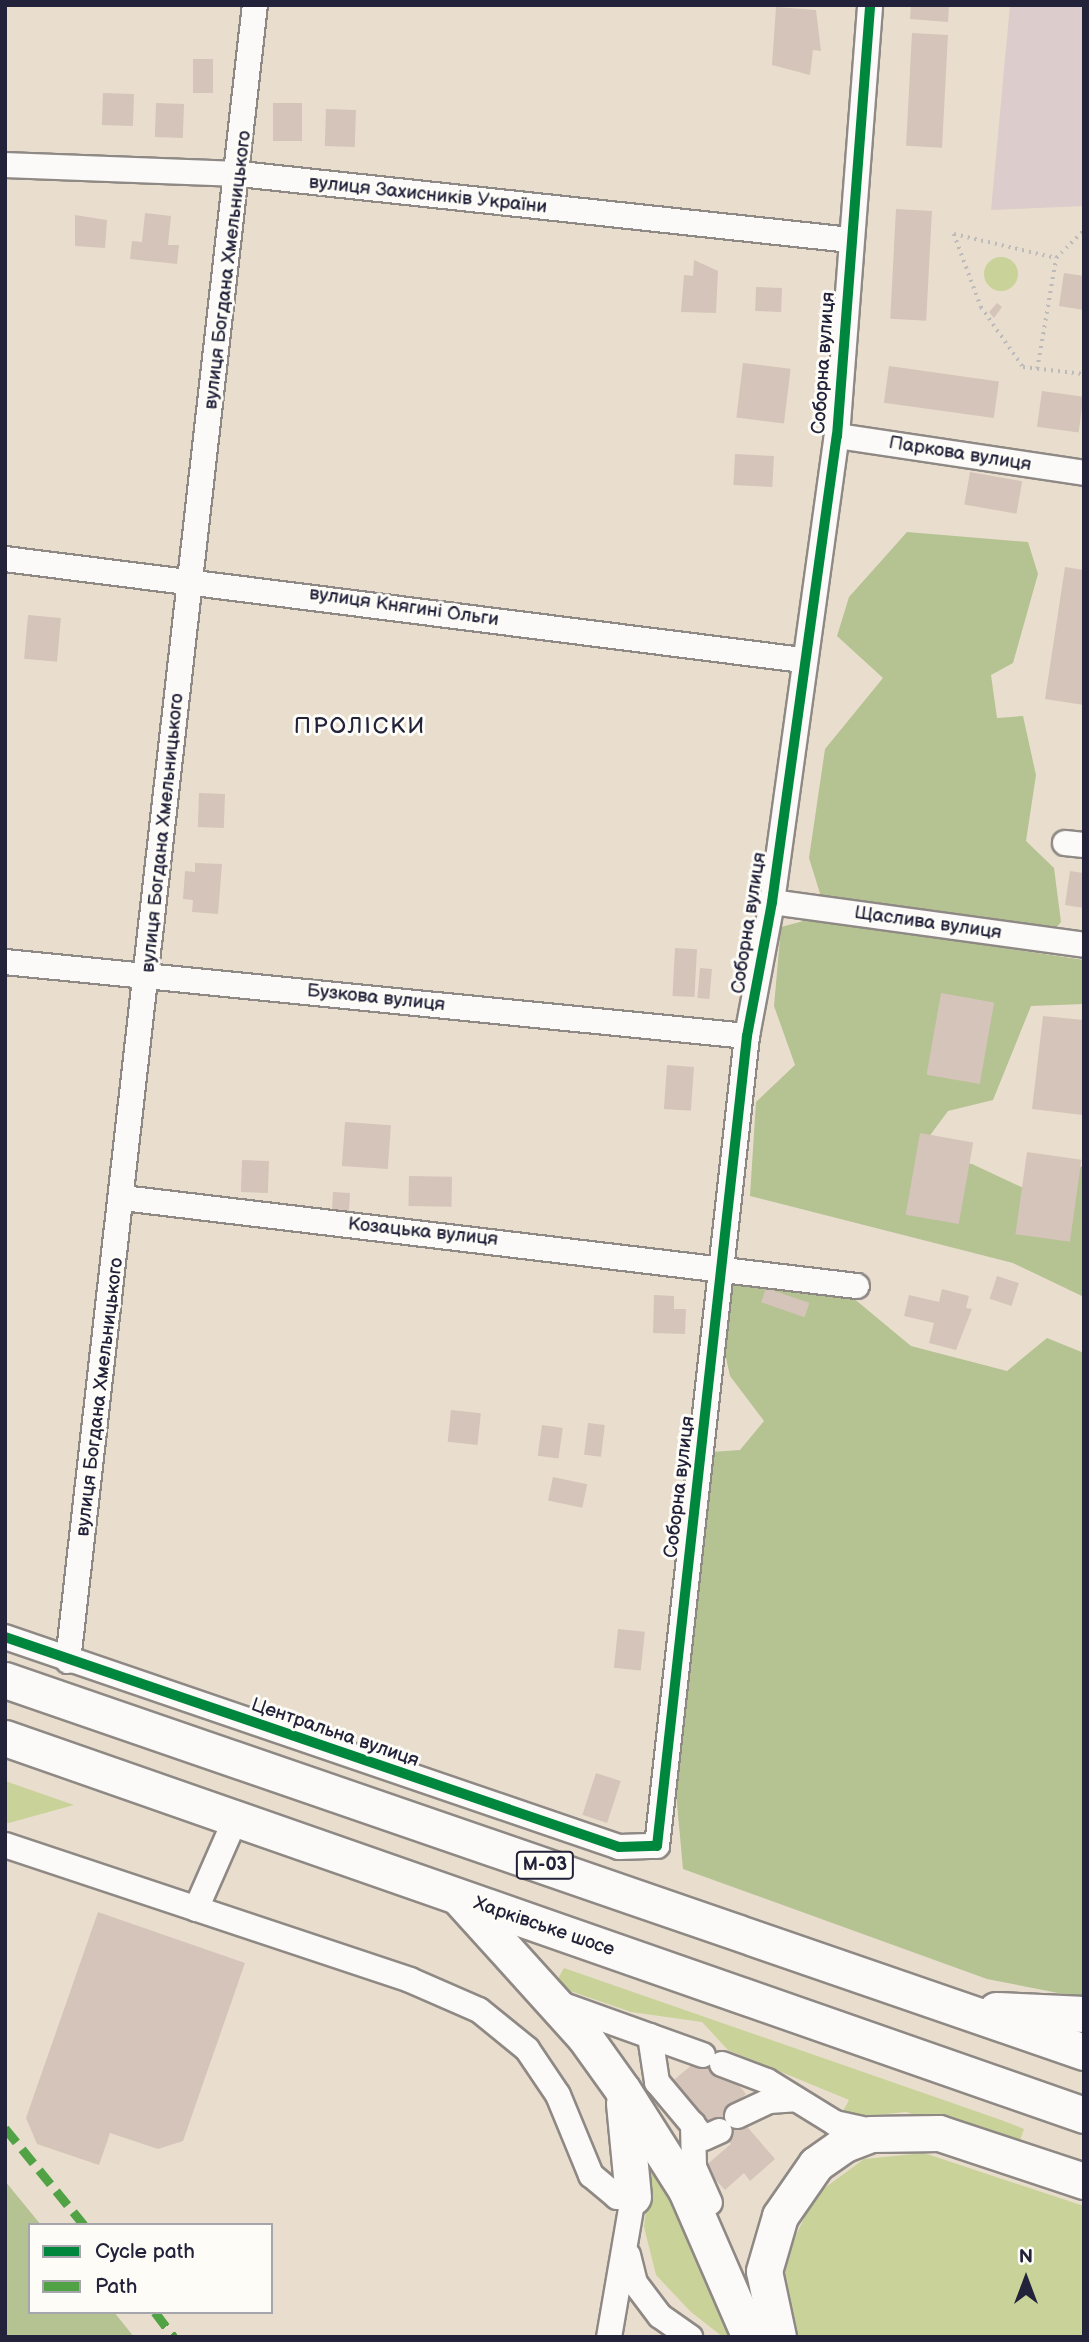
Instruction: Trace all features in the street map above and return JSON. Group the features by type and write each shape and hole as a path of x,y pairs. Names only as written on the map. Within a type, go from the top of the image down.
{"highway":[{"name":"М-03","path":"5,1679 1084,2052"},
{"name":"Харківське шосе","path":"5,1738 1084,2115"},
{"path":"458,1897 551,2001 622,2089 686,2190 724,2270 750,2337"},
{"path":"957,2008 1084,2014"},
{"path":"622,2089 633,2197"},
{"path":"778,2337 764,2271 793,2190 845,2144 890,2132 939,2133 1084,2181"}],"street":[{"name":"вулиця Богдана Хмельницького","path":"68,1661 123,1198 191,579 240,174 256,5"},
{"name":"Соборна вулиця","path":"657,1846 747,1036 772,902 802,660 837,436 870,5"},
{"name":"вулиця Захисників України","path":"5,165 240,174 850,240"},
{"name":"Паркова вулиця","path":"837,436 1084,473"},
{"name":"вулиця Княгині Ольги","path":"5,559 191,579 802,660"},
{"name":"Щаслива вулиця","path":"772,902 1084,945"},
{"name":"Бузкова вулиця","path":"5,962 747,1036"},
{"name":"Козацька вулиця","path":"123,1198 723,1266 857,1286"},
{"name":"Центральна вулиця","path":"5,1637 68,1661 619,1847 657,1846"},
{"path":"196,1909 236,1818"},
{"path":"5,1845 410,1980 479,2010 535,2060 558,2095 591,2175 617,2197 633,2197 610,2337"},
{"path":"551,2001 713,2060 859,2131 890,2132"},
{"path":"650,2036 657,2082 704,2138 769,2101 795,2099"},
{"path":"693,2124 694,2167 728,2249 724,2270"},
{"path":"626,2248 635,2283 660,2316 690,2337"},
{"path":"615,2310 623,2337"}],"path":[{"path":"1037,369 1056,258 1084,230"},
{"path":"1056,258 954,234 981,307 1023,367 1084,374"}],"shaded area":[{"path":"1010,5 1084,5 1084,206 991,210"}],"green space":[{"path":"1001,257 1013,262 1018,274 1013,286 1001,291 989,286 984,274 989,262"},
{"path":"907,532 1028,542 1038,574 1013,663 991,675 997,718 1023,716 1036,775 1026,841 1054,868 1061,922 1049,936 822,900 809,858 825,749 883,678 837,636 849,597"},
{"path":"811,919 1084,960 1084,1004 1031,1006 993,1100 948,1111 917,1153 972,1164 1058,1204 1070,1172 1084,1165 1084,1297 1013,1263 750,1196 756,1102 795,1065 774,1006 781,927"},
{"path":"750,1277 852,1297 911,1346 1007,1371 1047,1338 1084,1353 1084,1998 987,1979 683,1869 675,1782 711,1452 740,1450 764,1421 730,1376 722,1340 732,1285"},
{"path":"5,1781 74,1805 5,1824"},
{"path":"564,1968 1004,2121 1024,2129 1017,2149 906,2112 855,2117 843,2111 849,2100 728,2050 702,2022 631,2012 570,1991 556,1982"},
{"path":"924,2153 1084,2206 1084,2337 795,2337 783,2283 790,2248 815,2195 864,2159"},
{"path":"651,2161 663,2181 733,2337 723,2337 691,2312 656,2275 644,2227"},
{"path":"5,2181 39,2223 28,2223 28,2314 116,2314 134,2337 5,2337"}],"building":[{"path":"911,5 949,5 948,22 910,19"},
{"path":"776,7 816,10 821,51 813,50 810,75 772,65"},
{"path":"912,33 948,35 942,148 906,146"},
{"path":"193,59 213,59 213,93 193,93"},
{"path":"103,93 134,94 133,126 102,125"},
{"path":"156,103 184,104 183,138 155,137"},
{"path":"273,103 302,103 302,141 273,141"},
{"path":"326,109 356,110 355,147 325,146"},
{"path":"896,209 932,211 926,321 890,319"},
{"path":"145,213 171,216 168,245 179,245 177,264 130,259 132,241 142,242"},
{"path":"75,215 107,220 105,248 75,246"},
{"path":"694,260 718,271 716,313 681,312 684,275 693,276"},
{"path":"1064,273 1084,276 1084,310 1059,306"},
{"path":"756,287 782,288 781,312 755,311"},
{"path":"997,303 1002,307 994,318 989,312"},
{"path":"743,363 791,369 784,423 736,418"},
{"path":"889,366 999,381 994,418 884,403"},
{"path":"1042,391 1084,397 1079,432 1037,427"},
{"path":"735,454 774,456 772,487 733,485"},
{"path":"970,472 1022,481 1016,514 964,504"},
{"path":"1065,567 1084,570 1084,705 1045,699"},
{"path":"28,615 61,618 57,662 24,659"},
{"path":"199,793 225,794 224,828 198,827"},
{"path":"195,863 222,864 218,914 192,912 193,900 183,899 185,871 195,872"},
{"path":"1070,871 1084,873 1084,908 1065,905"},
{"path":"675,948 697,949 694,997 672,996"},
{"path":"700,968 712,969 709,999 697,998"},
{"path":"941,993 994,1002 980,1084 927,1075"},
{"path":"1043,1016 1084,1020 1083,1115 1032,1109"},
{"path":"667,1065 694,1067 691,1111 664,1109"},
{"path":"345,1122 391,1125 388,1169 342,1166"},
{"path":"920,1133 973,1142 959,1224 906,1215"},
{"path":"1027,1152 1081,1160 1070,1242 1015,1234"},
{"path":"242,1160 269,1161 268,1193 241,1192"},
{"path":"409,1176 452,1177 451,1207 408,1206"},
{"path":"333,1192 350,1193 349,1213 332,1212"},
{"path":"997,1276 1019,1283 1011,1306 990,1299"},
{"path":"766,1288 809,1303 805,1317 761,1302"},
{"path":"942,1289 969,1296 966,1308 972,1309 956,1350 929,1343 934,1323 904,1316 909,1295 939,1302"},
{"path":"654,1295 674,1296 674,1309 686,1309 685,1334 653,1333"},
{"path":"451,1410 481,1413 477,1445 448,1442"},
{"path":"588,1423 605,1425 601,1457 584,1455"},
{"path":"542,1425 563,1428 558,1459 538,1456"},
{"path":"553,1477 587,1484 582,1508 548,1500"},
{"path":"618,1629 645,1632 641,1671 614,1668"},
{"path":"596,1773 621,1781 607,1823 582,1815"},
{"path":"98,1912 245,1963 183,2141 158,2149 110,2133 99,2165 37,2144 26,2118"},
{"path":"710,2050 746,2094 730,2107 775,2159 750,2181 744,2173 725,2190 704,2167 731,2144 712,2122 695,2137 658,2093"}],"marked path":[{"path":"5,2128 82,2223"},
{"path":"157,2314 174,2337"}],"cycle path":[{"path":"5,1637 619,1847 657,1846 747,1036 772,902 837,436 870,5"}],"district":[{"name":"ПРОЛІСКИ","path":"360,726"}]}
